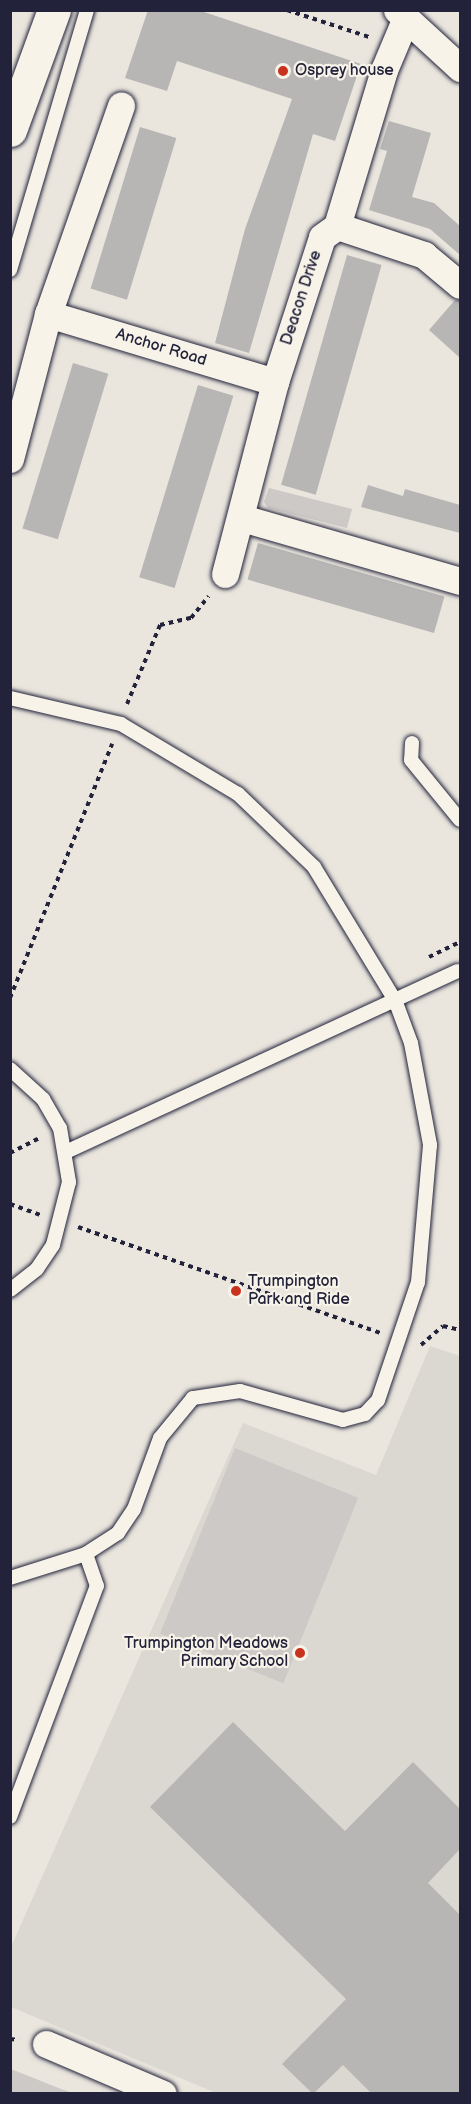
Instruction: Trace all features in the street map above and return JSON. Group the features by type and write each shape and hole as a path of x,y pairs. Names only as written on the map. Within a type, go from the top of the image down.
{"main road":[{"path":"10,130 54,10"}],"street":[{"name":"Deacon Drive","path":"225,574 242,518 275,382 321,237 337,226 395,45 401,15"},
{"path":"401,15 460,68"},
{"path":"10,459 48,314 121,105"},
{"path":"337,226 424,255 460,285"},
{"name":"Anchor Road","path":"48,314 275,382"},
{"path":"242,518 460,582"},
{"path":"46,2044 163,2094"}],"lane":[{"path":"10,270 87,10"},
{"path":"10,698 121,724 238,794 314,867 395,1000 411,1043 430,1145 418,1282 396,1339 378,1400 365,1414 344,1420 240,1391 193,1398 160,1438 134,1509 118,1533 86,1554 10,1578"},
{"path":"412,743 411,760 460,820"},
{"path":"68,1151 457,971"},
{"path":"10,1069 43,1099 68,1151 69,1182 62,1223 38,1269 10,1290"},
{"path":"10,1817 97,1586 86,1554"}],"path":[{"path":"287,10 395,45"},
{"path":"10,998 160,625 191,618 225,574"},
{"path":"10,1204 62,1223 205,1268 396,1339 421,1345 443,1326 460,1330"}],"shaded area":[{"path":"269,488 352,509 347,528 268,508 264,502"},
{"name":"Trumpington Meadows Primary School","path":"430,1346 460,1356 460,2093 216,2093 11,2007 11,1947 243,1423 376,1475"},
{"path":"235,1448 358,1498 283,1683 160,1633"},
{"path":"11,2069 61,2089 73,2093 11,2093"}],"building":[{"name":"Osprey house","path":"148,10 198,10 361,64 335,141 313,134 249,353 215,343 245,229 292,99 177,61 167,91 125,78"},
{"path":"389,121 431,133 412,197 434,203 460,226 460,255 430,229 369,210 387,151 380,149"},
{"path":"140,127 176,138 127,300 91,289"},
{"path":"347,255 382,265 316,495 281,485"},
{"path":"455,300 460,300 460,358 429,330"},
{"path":"73,363 108,374 58,539 22,528"},
{"path":"198,385 233,396 175,588 139,577"},
{"path":"368,485 403,496 405,489 460,505 460,533 361,507"},
{"path":"258,543 444,596 434,633 248,580"},
{"path":"233,1722 345,1831 413,1762 460,1809 460,1849 428,1883 460,1915 460,2094 372,2094 343,2065 313,2094 282,2064 346,1999 150,1807"}],"place":[{"name":"Osprey house","path":"283,71"},
{"name":"Trumpington Park and Ride","path":"236,1291"},
{"name":"Trumpington Meadows Primary School","path":"300,1653"}]}
